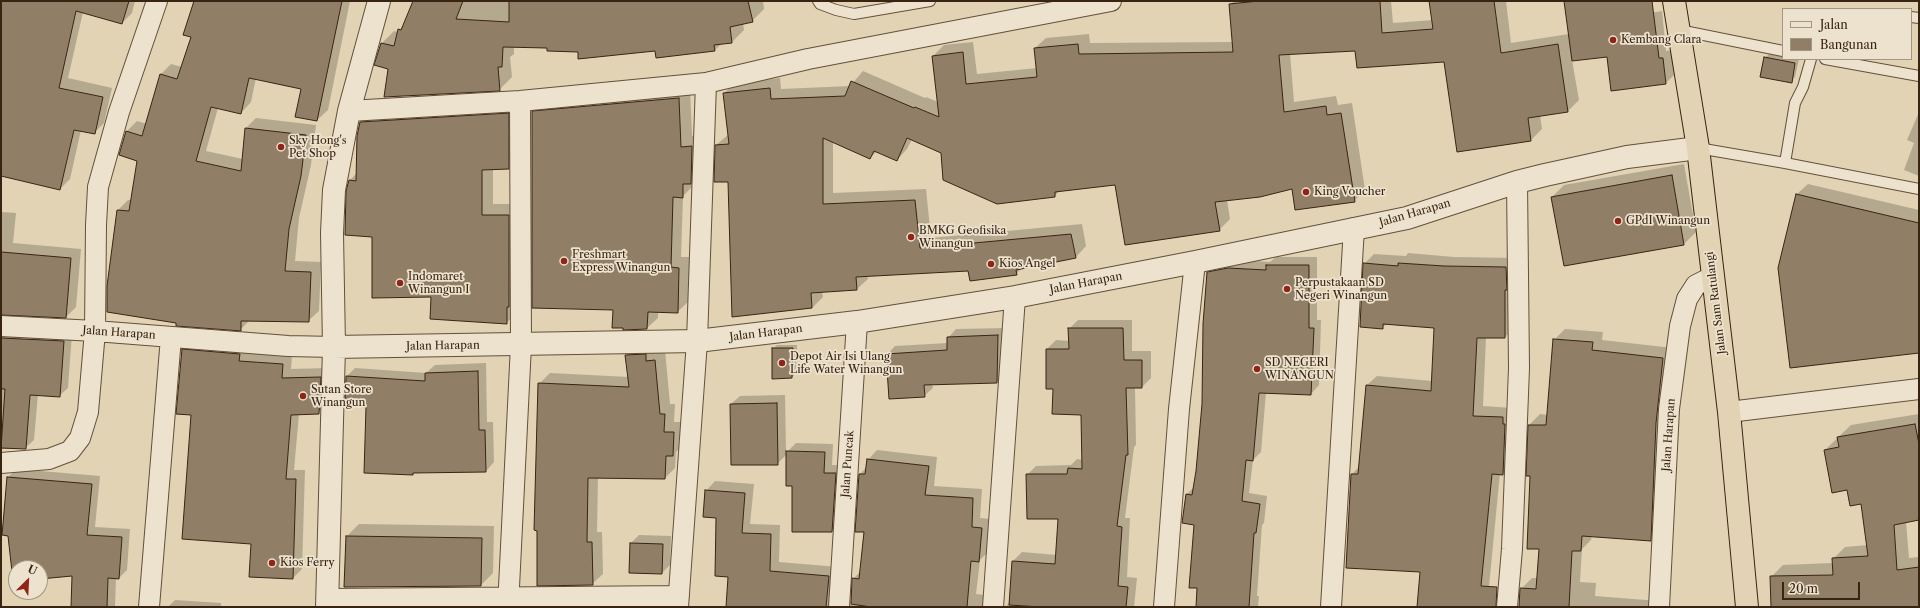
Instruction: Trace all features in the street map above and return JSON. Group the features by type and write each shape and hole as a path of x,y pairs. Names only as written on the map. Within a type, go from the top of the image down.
{"highway":[{"name":"Jalan Sam Ratulangi","path":"1674,1 1698,148 1729,412 1747,607"}],"street":[{"path":"1,463 49,459 70,451 80,438 88,412 95,331 98,187 102,168 119,112 157,1"},
{"path":"379,1 349,111 338,163 333,210 334,347 328,603 678,602 697,341 706,83"},
{"path":"349,111 520,101 706,83 808,59 1111,1"},
{"path":"508,603 521,345 520,101"},
{"name":"Jalan Harapan","path":"1,326 95,331 288,346 334,347 697,341 858,322 1015,297 1195,262 1407,218 1517,182 1627,157 1698,148"},
{"path":"1507,607 1512,549 1518,368 1517,182"},
{"path":"1332,607 1354,228"},
{"path":"1164,607 1179,409 1195,262"},
{"name":"Jalan Harapan","path":"1659,607 1669,409 1680,326 1687,299 1696,285 1712,277"},
{"path":"993,607 1015,297"},
{"name":"Jalan Puncak","path":"839,607 858,322"},
{"path":"149,607 170,337"},
{"path":"1729,412 1919,389"}],"lane":[{"path":"818,1 820,4 836,10 854,14 930,1"},
{"path":"1679,30 1782,51"},
{"path":"1785,163 1795,103 1803,87 1811,60"},
{"path":"1831,60 1919,76"},
{"path":"1698,148 1919,189"}],"building":[{"path":"1,1 129,1 122,24 76,11 59,88 103,97 95,134 74,130 60,190 1,176"},
{"path":"194,1 342,1 317,121 295,117 301,89 249,78 241,114 211,107 196,161 241,171 245,128 306,135 301,176 289,229 285,271 311,272 309,322 241,321 241,331 176,326 176,323 107,312 107,286 117,210 129,211 137,161 119,155 126,131 142,136 160,74 177,79 191,37 183,35"},
{"path":"413,1 463,1 456,19 509,22 509,1 748,1 753,22 730,27 732,43 714,45 715,51 656,58 655,51 578,59 578,52 547,51 547,48 503,47 502,67 498,67 500,91 384,97 388,69 374,65 381,43 394,46 398,29 401,30"},
{"path":"1259,1 1380,1 1382,33 1433,29 1429,1 1494,1 1501,53 1558,44 1568,112 1528,118 1531,141 1457,152 1444,62 1357,68 1355,51 1279,55 1284,112 1326,106 1327,115 1341,113 1355,202 1295,210 1292,189 1260,197 1215,202 1220,231 1125,245 1115,185 1055,192 1055,197 997,204 943,180 941,153 907,138 897,161 874,151 870,159 823,138 823,204 915,200 920,248 1071,234 1076,258 1016,270 1017,275 970,281 968,271 856,277 857,290 811,293 812,308 732,317 728,182 714,182 715,145 729,144 723,93 770,88 771,99 845,96 851,81 939,117 932,56 963,52 966,84 1037,77 1034,48 1078,44 1079,54 1233,52 1229,4"},
{"path":"1564,1 1652,1 1659,58 1663,58 1666,84 1611,91 1607,57 1572,61"},
{"path":"1764,57 1795,63 1792,83 1760,77"},
{"path":"679,98 681,147 692,146 691,184 683,184 683,198 673,197 671,267 679,268 678,313 648,312 647,329 623,330 623,328 612,328 613,310 532,308 532,111"},
{"path":"509,113 509,169 482,170 482,215 509,215 509,307 507,307 507,324 430,319 431,297 372,298 372,237 345,235 346,191 349,180 356,181 357,136 360,122"},
{"name":"GPdI Winangun","path":"1672,175 1684,245 1564,266 1551,197"},
{"path":"1796,194 1919,223 1919,353 1790,368 1778,268"},
{"path":"1,252 71,258 66,318 1,315"},
{"path":"1363,263 1398,266 1398,263 1444,266 1506,267 1507,290 1505,290 1505,338 1477,338 1473,416 1503,417 1503,424 1505,424 1503,475 1492,474 1481,586 1497,587 1496,607 1417,607 1420,572 1346,568 1351,474 1358,474 1366,385 1431,391 1434,328 1383,324 1383,329 1360,327"},
{"path":"1266,265 1309,265 1309,328 1314,328 1311,395 1259,393 1253,461 1246,460 1242,501 1260,504 1256,533 1254,533 1249,607 1196,607 1197,588 1189,588 1194,525 1182,523 1186,494 1192,495 1196,471 1202,404 1203,324 1207,272 1228,268 1266,270"},
{"path":"1068,328 1123,328 1124,360 1142,360 1142,388 1126,388 1128,455 1126,455 1117,526 1122,527 1118,586 1128,587 1126,607 1041,607 1009,605 1012,561 1055,564 1058,519 1027,519 1026,474 1067,474 1068,468 1082,469 1081,415 1052,414 1053,389 1046,389 1046,349 1069,349"},
{"path":"998,335 997,383 924,385 925,397 889,399 886,354 947,350 947,337"},
{"path":"1,338 64,341 60,397 30,395 26,449 1,448 5,389 1,389"},
{"path":"1553,339 1593,342 1592,350 1663,358 1656,423 1651,541 1582,536 1581,551 1572,551 1569,607 1519,607 1520,588 1536,589 1539,549 1527,549 1530,476 1526,476 1528,425 1546,425"},
{"name":"Depot Air Isi Ulang Life Water Winangun","path":"772,348 793,348 792,378 772,379"},
{"path":"182,349 240,354 239,361 283,364 282,378 321,377 319,414 291,415 286,479 296,479 293,579 249,577 251,544 182,539 191,415 176,414"},
{"path":"646,354 646,361 655,360 660,414 665,414 664,432 674,432 673,456 666,456 665,479 588,478 587,542 592,542 593,585 537,586 537,531 534,530 538,383 629,387 625,355"},
{"path":"478,371 479,430 485,430 486,472 413,473 413,475 364,473 366,407 345,405 346,376 425,381 425,373"},
{"path":"777,403 778,465 731,465 730,404"},
{"path":"1915,424 1919,444 1919,520 1894,525 1897,570 1919,567 1919,607 1771,607 1770,576 1833,575 1832,558 1868,556 1861,504 1850,506 1847,490 1832,493 1824,450 1839,447 1837,437"},
{"path":"786,451 825,452 824,473 836,473 832,532 792,532 792,486 786,486"},
{"path":"867,459 929,466 925,495 973,498 972,527 982,528 979,562 971,561 967,607 871,607 851,604 852,578 859,579 864,532 855,532 859,474 865,474"},
{"path":"7,477 92,484 87,535 122,537 119,579 108,578 107,607 71,607 72,576 48,578 48,560 11,560 8,536 2,535"},
{"path":"705,490 745,493 742,533 771,534 770,571 829,576 826,607 726,607 728,577 715,576 716,518 703,517"},
{"path":"346,536 482,538 481,586 344,587"},
{"path":"630,543 663,544 662,574 629,573"}],"place":[{"name":"Kembang Clara","path":"1613,40"},
{"name":"Sky Hong's Pet Shop","path":"281,147"},
{"name":"King Voucher","path":"1306,192"},
{"name":"GPdI Winangun","path":"1618,221"},
{"name":"BMKG Geofisika Winangun","path":"911,237"},
{"name":"Freshmart Express Winangun","path":"564,261"},
{"name":"Kios Angel","path":"991,264"},
{"name":"Indomaret Winangun I","path":"400,283"},
{"name":"Perpustakaan SD Negeri Winangun","path":"1287,289"},
{"name":"Depot Air Isi Ulang Life Water Winangun","path":"782,363"},
{"name":"SD NEGERI WINANGUN","path":"1257,369"},
{"name":"Sutan Store Winangun","path":"303,396"},
{"name":"Kios Ferry","path":"272,563"}]}
